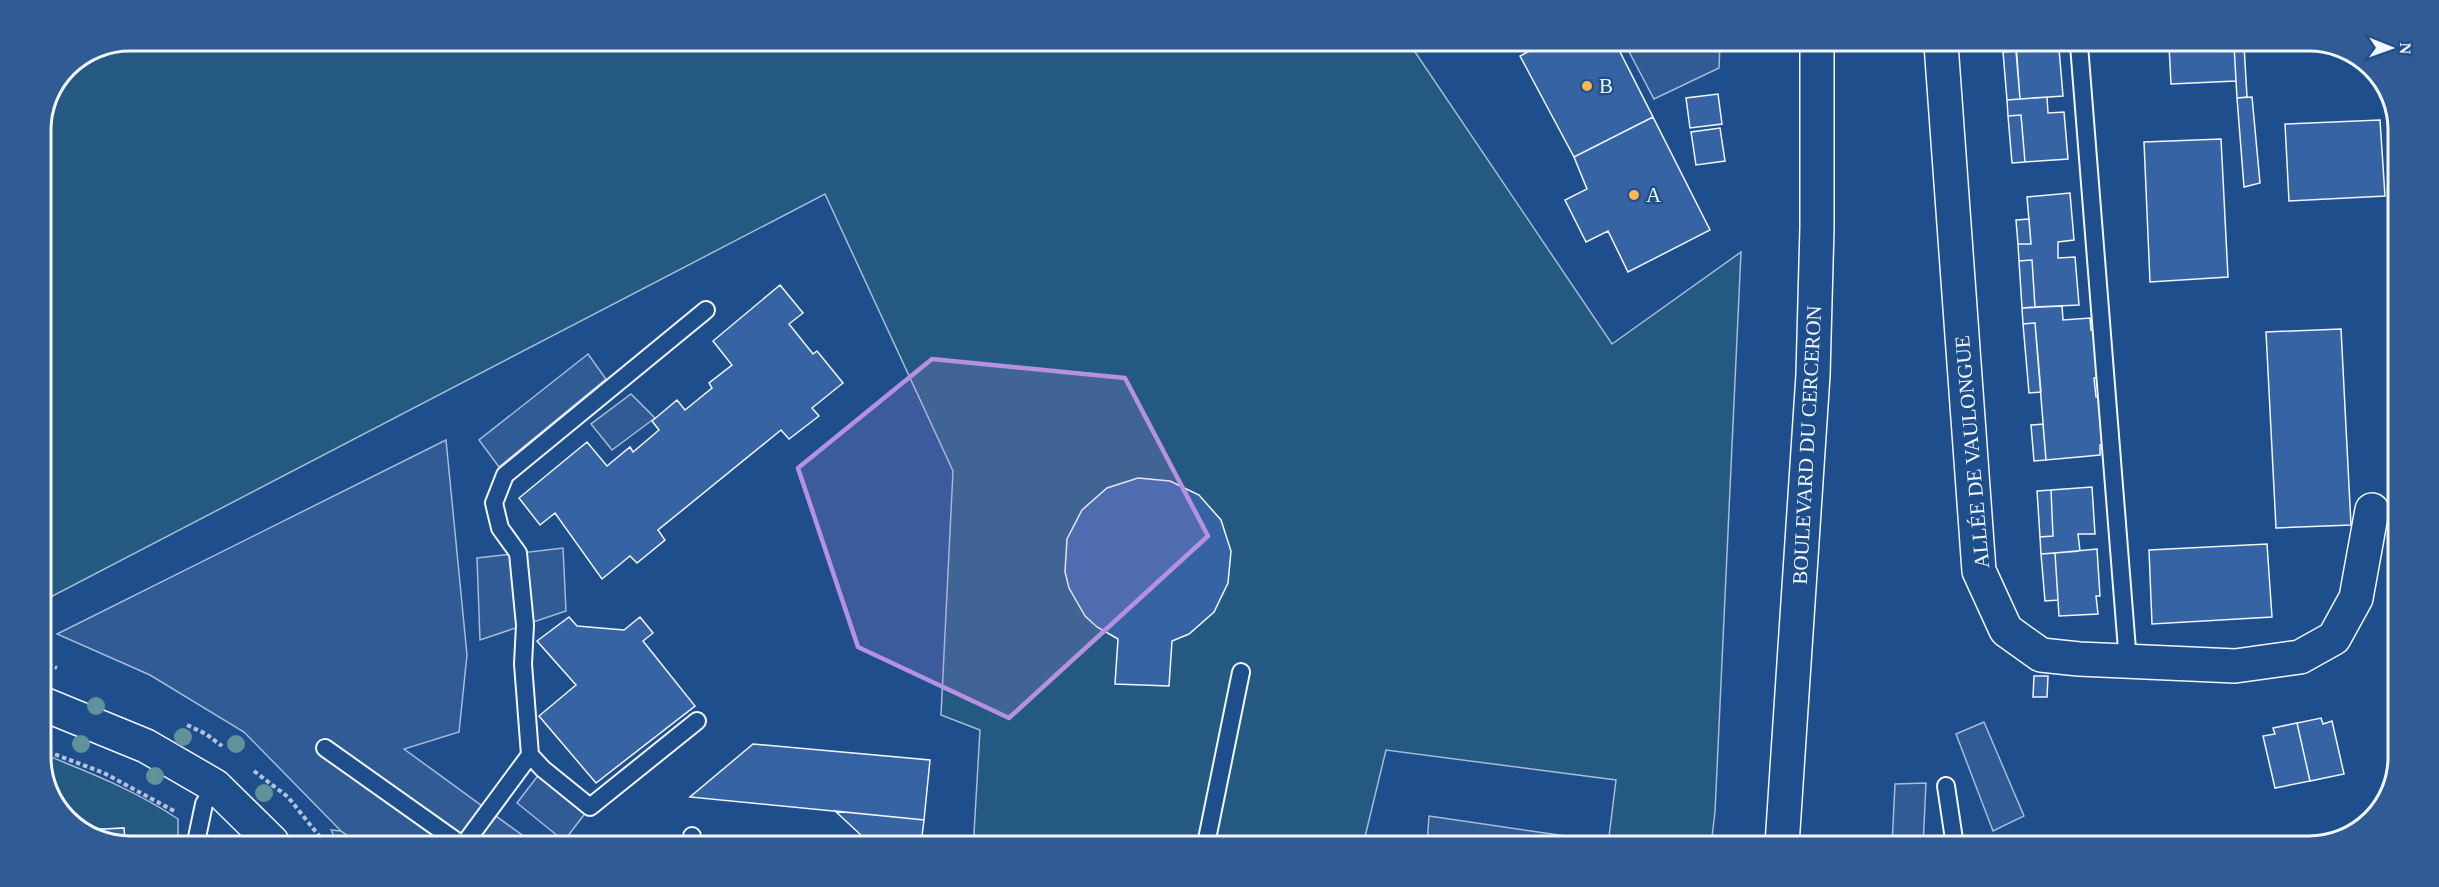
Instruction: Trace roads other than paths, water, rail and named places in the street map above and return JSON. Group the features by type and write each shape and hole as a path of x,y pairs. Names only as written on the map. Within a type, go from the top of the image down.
{"street":[{"name":"BOULEVARD DU CERCERON","path":"1783,836 1813,375 1817,227 1817,51"},
{"name":"ALLÉE DE VAULONGUE","path":"1942,51 1979,571 2006,630 2041,655 2128,662 2235,666 2300,657 2334,638 2356,598 2372,510"},
{"path":"51,707 146,746 215,786 266,836"}],"lane":[{"path":"2079,51 2128,662"},
{"path":"697,721 590,807 543,770 530,755 523,664 525,625 518,553 500,528 494,503 504,475 706,310"},
{"path":"1208,836 1241,672"},
{"path":"325,748 449,836"},
{"path":"470,836 530,755"},
{"path":"197,836 204,804 215,786"},
{"path":"1946,786 1954,836"}],"place":[{"name":"B","path":"1587,86"},
{"name":"A","path":"1634,195"}]}
